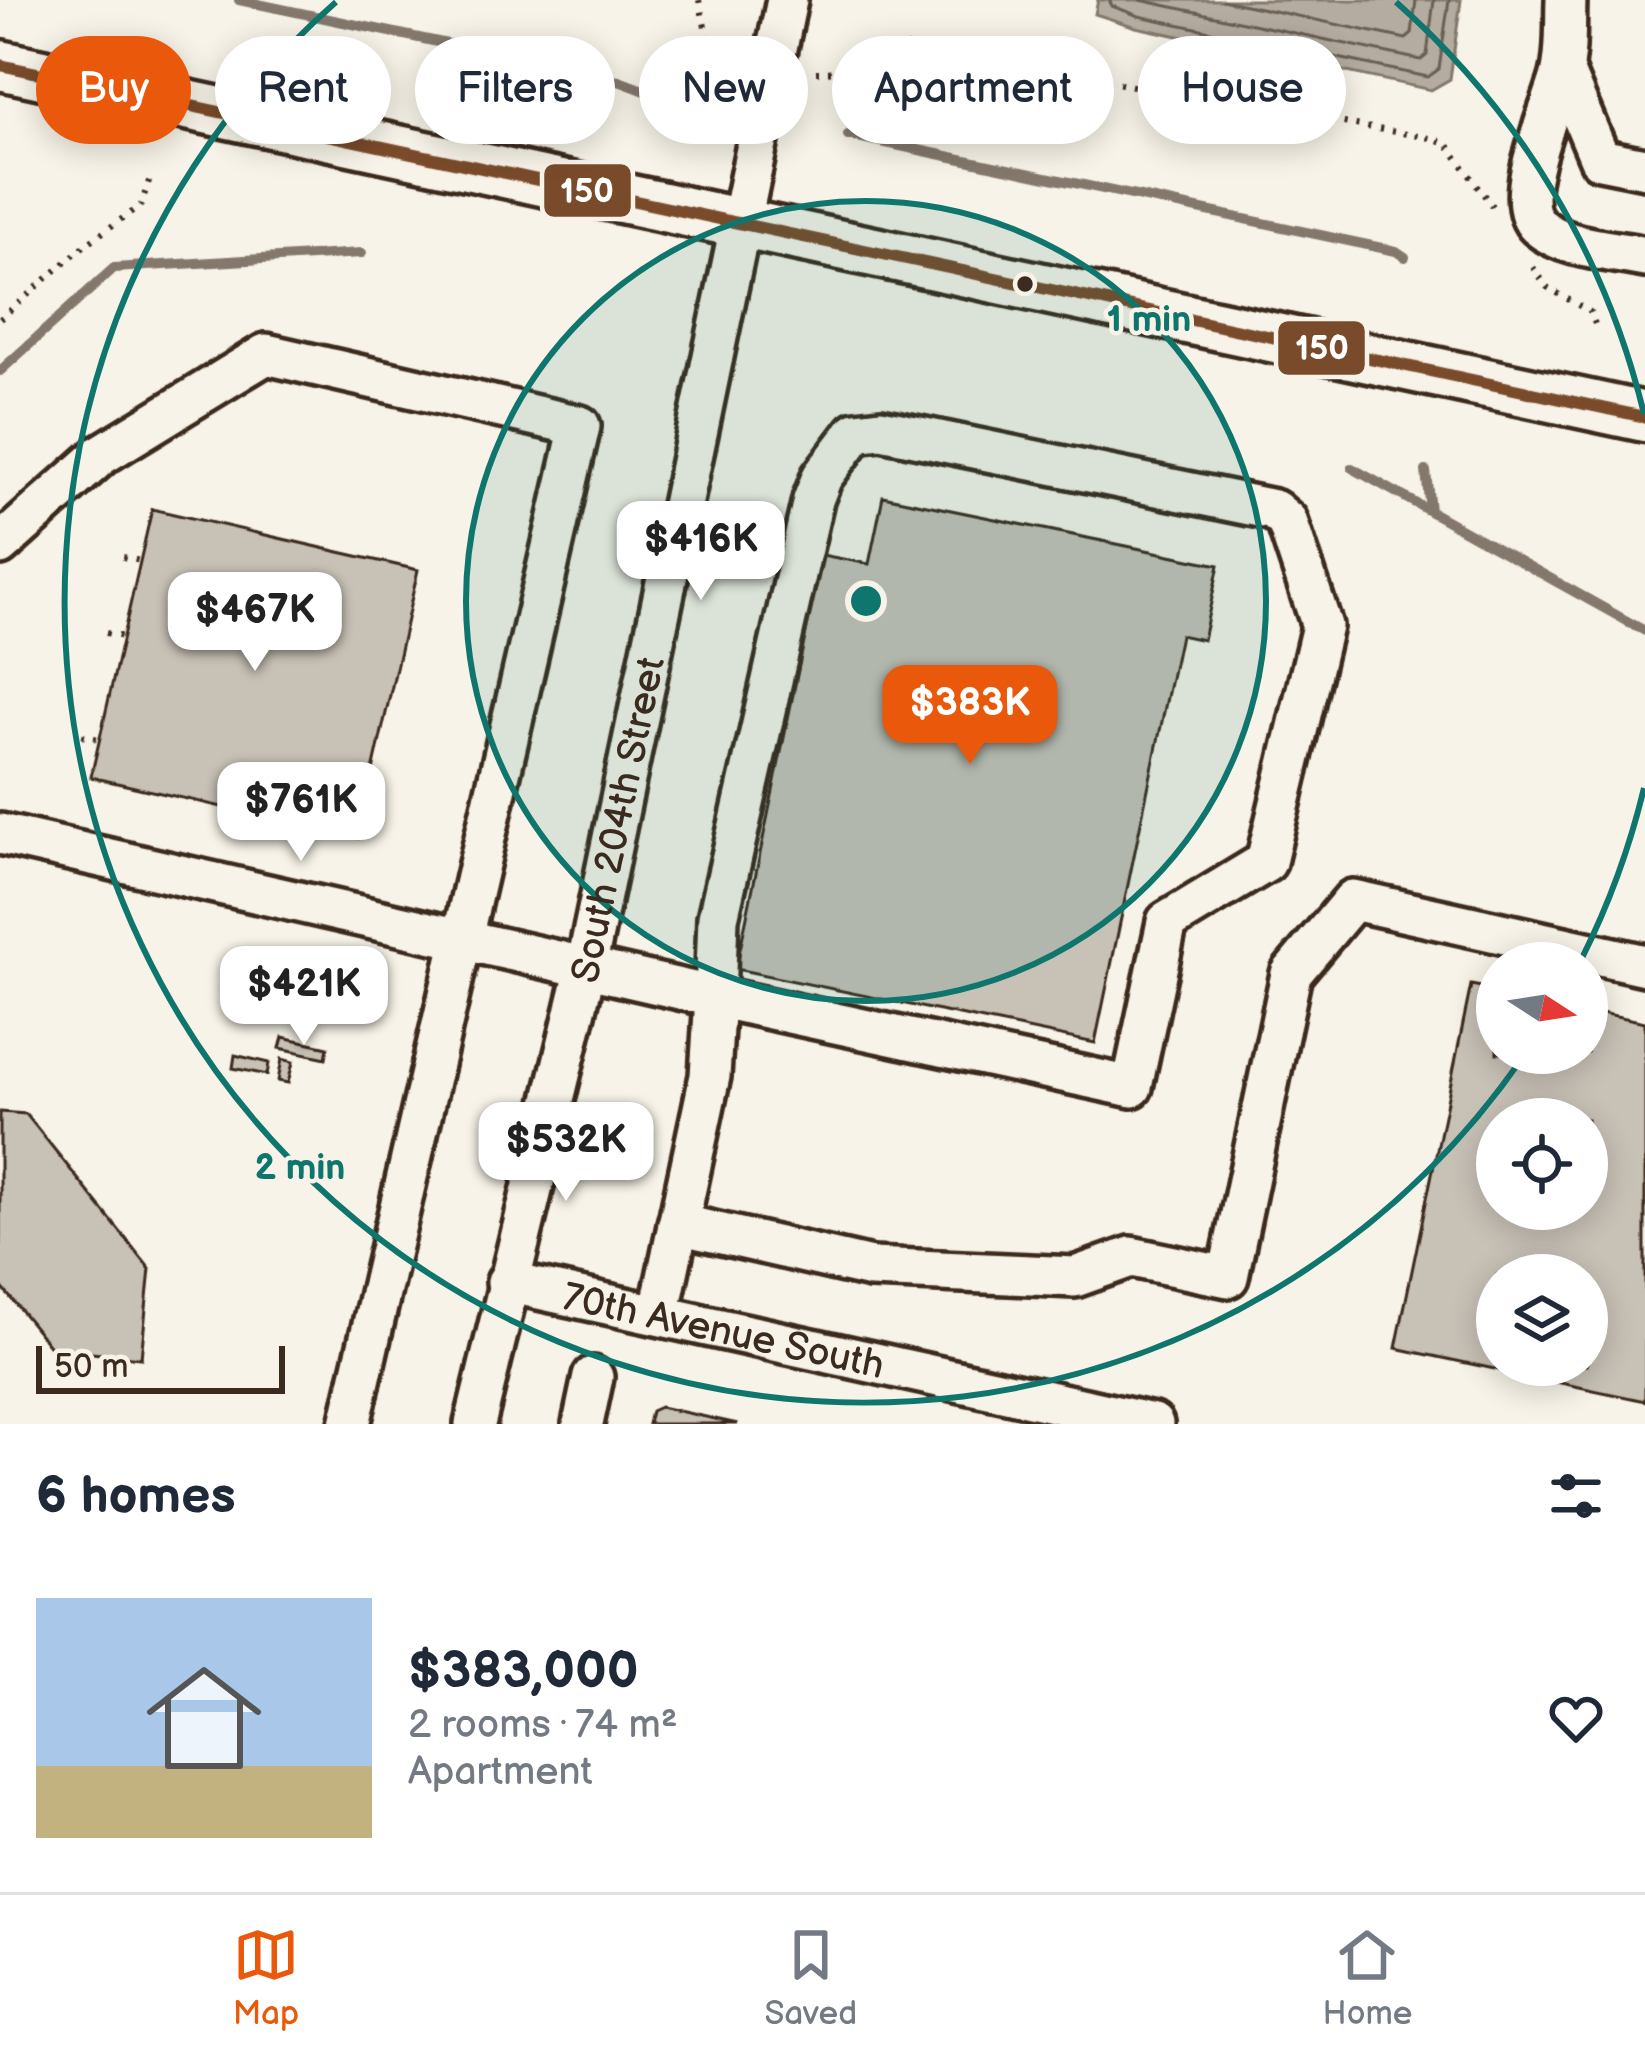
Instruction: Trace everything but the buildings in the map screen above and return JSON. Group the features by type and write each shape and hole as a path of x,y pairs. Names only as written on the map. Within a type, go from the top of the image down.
{"main road":[{"path":"0,65 1645,417"}],"street":[{"name":"South 204th Street","path":"475,1424 586,968 787,0"},
{"path":"1566,0 1563,70 1532,171 1527,208 1538,225 1571,242 1645,256"},
{"path":"1563,70 1600,159 1645,168"},
{"path":"0,545 101,455 266,354 580,427 350,1424"},
{"path":"0,834 715,997 1132,1087 1167,922 1266,862 1322,626 1287,521 1274,510 881,429 856,432 822,476 718,918 715,997 710,1076 659,1316"},
{"path":"678,1224 871,1268 1075,1277 1131,1256 1228,1277 1291,974 1353,900 1645,965"},
{"name":"70th Avenue South","path":"507,1282 1035,1412 1153,1424"},
{"path":"583,1424 593,1377"}],"path":[{"path":"699,0 707,36"},
{"path":"816,72 852,71 905,46 1435,139 1448,144 1493,208"},
{"path":"0,319 85,246 142,205 151,175"},
{"path":"1533,267 1546,287 1589,312 1598,332"},
{"path":"123,557 140,561"},
{"path":"106,633 123,637"},
{"path":"82,736 100,739"}],"water":[{"path":"1098,0 1461,0 1450,79 1431,90 1346,72 1346,36 1178,36 1095,14"}],"waterway":[{"path":"239,0 452,45 505,65 619,81 639,88"},
{"path":"891,144 1396,251 1405,257"},
{"path":"0,371 114,268 362,253"},
{"path":"1352,468 1645,631"},
{"path":"1426,471 1430,511"}],"transit line":[{"name":"150","path":"0,65 1645,417"}]}
